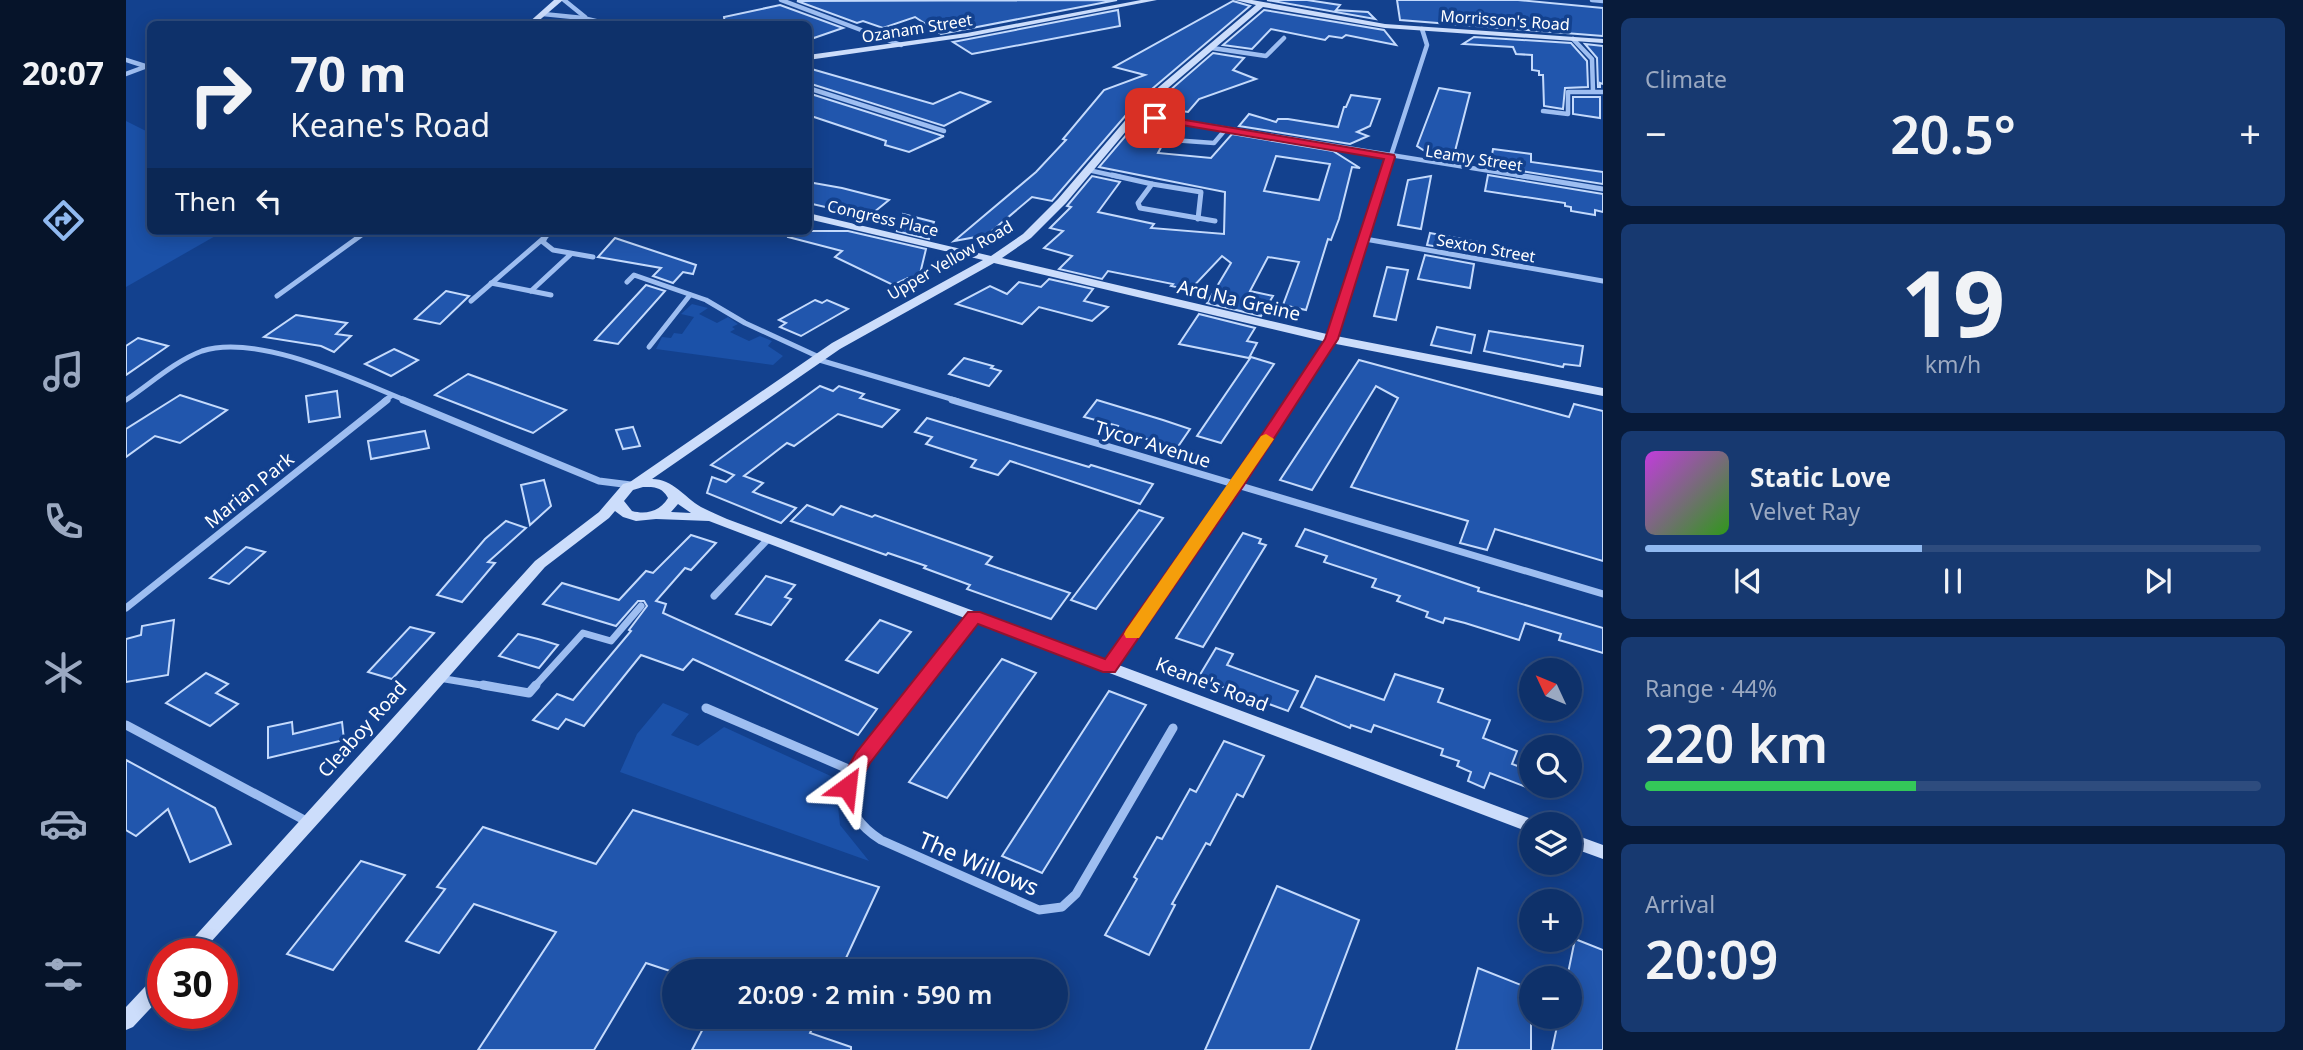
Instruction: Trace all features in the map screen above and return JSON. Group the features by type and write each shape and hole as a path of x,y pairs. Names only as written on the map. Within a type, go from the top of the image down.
{"street":[{"path":"535,21 561,0 592,20"},
{"path":"781,0 901,45"},
{"name":"Ozanam Street","path":"812,57 901,45 1153,0"},
{"name":"Morrisson's Road","path":"1239,0 1260,6 1370,24 1603,41"},
{"path":"1592,0 1603,1"},
{"name":"Upper Yellow Road","path":"634,485 817,358 884,318 992,260 1036,228 1135,114 1163,86 1260,6"},
{"path":"543,14 596,21"},
{"path":"1109,667 1236,485 1331,339 1427,46 1422,29"},
{"path":"1212,47 1266,56 1284,38"},
{"path":"1573,39 1592,59 1593,91"},
{"path":"126,60 147,66"},
{"path":"126,74 147,66"},
{"path":"812,89 944,131"},
{"path":"1543,111 1568,114 1568,92 1603,92"},
{"name":"Leamy Street","path":"1135,114 1390,157 1603,189"},
{"path":"1172,140 1214,143 1225,130"},
{"path":"1088,170 1201,192 1198,219"},
{"path":"1152,184 1138,207 1214,221"},
{"name":"Congress Place","path":"812,217 992,260"},
{"path":"277,296 361,235"},
{"path":"471,300 547,235"},
{"path":"548,235 543,242 546,247 593,257"},
{"name":"Sexton Street","path":"1365,239 1603,281"},
{"path":"531,291 571,254"},
{"name":"Ard Na Greine","path":"992,260 1331,339 1603,392"},
{"name":"Tycor Avenue","path":"627,282 634,275 690,295 734,314 745,323 817,358 1603,594"},
{"path":"491,283 551,295"},
{"path":"649,347 690,295"},
{"path":"126,400 190,356 221,347 259,351 312,363 599,481 634,485 651,482 672,491 671,507 654,515 632,516 621,510 617,500 599,481"},
{"name":"Marian Park","path":"126,608 391,396"},
{"name":"Upper Yellow Road","path":"672,491 671,468 687,450"},
{"path":"617,500 621,492 634,485"},
{"name":"Keane's Road","path":"672,491 690,507 722,522 1519,821"},
{"name":"Cleaboy Road","path":"203,938 439,678 521,583 604,515 617,500"},
{"name":"Keane's Road","path":"654,515 698,517 722,522"},
{"name":"Cleaboy Road","path":"574,538 596,527 632,516"},
{"path":"714,596 768,539"},
{"path":"439,678 529,692 583,633 611,641 641,607"},
{"path":"706,708 853,771 974,616"},
{"path":"126,725 308,822"},
{"name":"The Willows","path":"853,771 847,787 849,804 859,822 873,835 1023,904 1040,910 1054,911 1065,906 1076,894 1173,728"},
{"path":"1582,844 1603,852"},
{"path":"126,1021 147,998"}],"shaded area":[{"path":"126,121 147,132 147,235 217,235 126,287"},
{"path":"692,304 708,308 699,314 717,323 728,317 738,324 732,327 735,329 730,332 749,341 760,336 772,341 768,346 783,356 773,365 656,349 662,337 671,338 674,333 682,334 694,317 681,314"},
{"path":"663,703 689,714 671,735 698,746 724,727 835,778 840,825 869,861 620,772 637,734"}],"building":[{"path":"1117,0 941,34 915,17 883,28 863,21 857,23 797,1"},
{"path":"1267,0 1307,0 1340,5 1336,10 1368,12 1375,19"},
{"path":"1397,0 1518,0 1603,8 1603,36 1400,20"},
{"path":"1233,1 1250,6 1139,100 1052,201 1032,197 987,235 954,241 1036,172 1066,140 1063,139 1104,90 1145,75 1114,67"},
{"path":"780,5 843,28 812,39 812,21 725,21 724,17"},
{"path":"1118,10 1120,26 972,54 953,42"},
{"path":"1264,10 1384,30 1396,45 1346,35 1342,38 1329,36 1325,40 1271,29 1252,49 1223,45"},
{"path":"1474,37 1571,43 1587,61 1588,87 1565,88 1563,109 1544,106 1543,75 1532,70 1532,55 1516,54 1513,47 1463,44"},
{"path":"1585,44 1603,46 1603,84 1600,83 1600,87 1597,58"},
{"path":"1213,53 1244,58 1233,70 1256,79 1199,99 1188,112 1181,111 1178,116 1146,111"},
{"path":"812,69 933,104 960,92 990,102 944,126 812,84"},
{"path":"1439,88 1470,93 1455,151 1431,155 1417,146"},
{"path":"812,94 944,136 909,152 885,145 886,141 812,116"},
{"path":"1351,95 1380,99 1370,126 1357,132 1368,136 1350,144 1239,126 1249,114 1276,122 1278,119 1288,119 1338,127"},
{"path":"1573,97 1600,97 1600,118 1573,114"},
{"path":"1139,120 1173,125 1158,153 1211,158 1232,134 1333,151 1360,168 1352,167 1339,219 1331,240 1328,239 1306,310 1283,305 1299,262 1268,257 1250,291 1273,296 1261,316 1207,303 1231,263 1222,256 1190,290 1108,271 1102,279 1059,269 1072,256 1044,248 1063,231 1050,228 1071,207 1067,206 1092,176 1120,182 1098,212 1154,224 1151,228 1224,234 1225,192 1099,167","holes":["1276,156 1330,164 1319,200 1264,191"]},
{"path":"1493,149 1531,154 1531,162 1603,172 1603,184 1490,166"},
{"path":"1488,175 1603,194 1603,212 1595,210 1595,215 1571,211 1571,207 1565,206 1565,203 1485,191"},
{"path":"1431,176 1421,229 1398,225 1408,180"},
{"path":"812,183 889,200 868,217 812,204"},
{"path":"903,214 934,222 929,239 896,231 901,231"},
{"path":"812,231 848,231 926,249 919,278 908,278 893,285 835,257 842,251 788,237 812,235"},
{"path":"1430,233 1478,242 1476,253 1427,245"},
{"path":"615,238 696,265 693,274 683,272 673,283 653,276 661,268 598,257"},
{"path":"1425,255 1474,264 1470,288 1418,279"},
{"path":"1387,267 1408,270 1396,320 1374,316"},
{"path":"1049,279 1093,289 1084,301 1108,307 1092,321 1039,307 1022,324 956,304 990,286 1007,294 1019,282 1041,287"},
{"path":"646,285 665,291 618,344 595,340"},
{"path":"446,291 469,296 440,324 415,319"},
{"path":"815,300 822,303 827,300 848,309 801,336 780,327 786,323 779,320"},
{"path":"1199,314 1255,328 1247,341 1257,343 1249,358 1179,344"},
{"path":"296,315 347,323 336,334 351,336 334,352 321,346 264,337"},
{"path":"1437,327 1475,335 1471,353 1431,345"},
{"path":"1489,331 1583,346 1580,366 1564,364 1563,367 1484,351"},
{"path":"138,338 168,346 126,375 126,346"},
{"path":"394,349 418,360 391,376 365,364"},
{"path":"1251,357 1274,364 1221,443 1197,436"},
{"path":"964,358 1001,371 989,386 949,374"},
{"path":"1359,360 1569,417 1574,404 1603,411 1603,561 1495,529 1487,550 1460,543 1468,521 1351,487 1398,398 1376,386 1312,490 1280,480"},
{"path":"468,374 566,410 533,433 435,395"},
{"path":"820,386 833,391 839,386 864,394 860,398 899,410 882,427 838,414 794,446 787,443 744,476 763,483 753,492 796,508 781,523 707,493 712,477 726,482 734,475 711,465"},
{"path":"337,391 340,417 309,422 306,396"},
{"path":"180,395 227,410 180,443 155,436 126,457 126,429"},
{"path":"1097,400 1190,429 1177,448 1116,430 1118,426 1084,417"},
{"path":"927,418 1153,484 1140,504 1010,461 998,475 971,467 976,460 926,444 932,437 915,432"},
{"path":"633,427 640,446 623,449 616,430"},
{"path":"425,431 429,448 371,459 368,441"},
{"path":"544,480 551,506 530,525 521,485"},
{"path":"807,505 833,515 841,506 872,517 875,515 992,557 986,564 1070,593 1051,619 967,589 970,585 924,568 926,566 888,553 886,555 791,521"},
{"path":"1139,510 1163,518 1096,609 1071,600"},
{"path":"506,521 526,528 488,562 495,563 462,602 437,595 485,539"},
{"path":"1305,529 1479,588 1478,591 1603,628 1603,653 1559,640 1561,634 1525,623 1519,640 1445,618 1443,623 1426,617 1428,612 1397,601 1400,596 1372,587 1376,579 1324,562 1327,556 1296,546"},
{"path":"1243,533 1261,539 1259,543 1266,545 1203,647 1176,638"},
{"path":"691,535 716,543 691,570 685,568 656,601 666,604 663,613 877,709 858,735 693,659 683,670 641,655 584,726 566,719 558,729 533,720 557,694 573,700 631,631 629,630 647,606 644,601 638,601 616,626 543,604 562,583 619,600 646,571 653,573"},
{"path":"246,547 265,552 229,584 210,578"},
{"path":"766,576 795,585 785,597 791,599 771,625 736,614"},
{"path":"174,620 168,675 126,682 126,639 141,635 142,626"},
{"path":"880,620 911,632 878,673 846,660"},
{"path":"410,627 434,633 392,679 368,672"},
{"path":"518,634 558,645 539,668 499,656"},
{"path":"1216,648 1233,654 1227,665 1298,691 1288,711 1198,678"},
{"path":"1002,659 1036,673 947,798 909,782"},
{"path":"206,673 228,684 216,693 238,704 210,726 166,703"},
{"path":"1395,674 1443,689 1438,702 1490,720 1483,738 1517,751 1512,764 1519,767 1519,784 1490,773 1484,788 1468,781 1471,772 1457,766 1459,761 1441,755 1443,749 1374,725 1371,732 1351,725 1350,728 1301,707 1316,676 1384,700"},
{"path":"1109,691 1146,705 1042,873 1002,856"},
{"path":"292,722 293,734 342,722 344,740 268,758 268,727"},
{"path":"1224,741 1264,756 1243,797 1237,794 1210,845 1206,843 1172,904 1175,905 1149,955 1105,935 1157,837 1162,839 1190,789 1196,792"},
{"path":"126,760 215,808 231,844 190,862 168,809 136,836 126,830"},
{"path":"633,810 879,887 846,959 662,959 662,968 646,963 594,1050 478,1050 556,932 474,904 439,953 406,941 445,889 437,887 483,827 596,864"},
{"path":"361,861 405,875 333,970 287,954"},
{"path":"1277,886 1359,920 1310,1050 1205,1050"},
{"path":"1582,942 1603,950 1603,1050 1552,1050 1556,1029 1582,1029 1582,966 1569,966 1572,952 1582,952"},
{"path":"1478,968 1519,984 1519,1029 1531,1029 1531,1050 1456,1050"},
{"path":"703,1029 812,1029 810,1033 851,1047 851,1050 692,1050"}],"slow traffic":[{"path":"1132,634 1266,439"}],"route":[{"path":"847,787 853,771 974,616 1109,667 1236,485 1331,339 1390,157 1155,118"}]}
